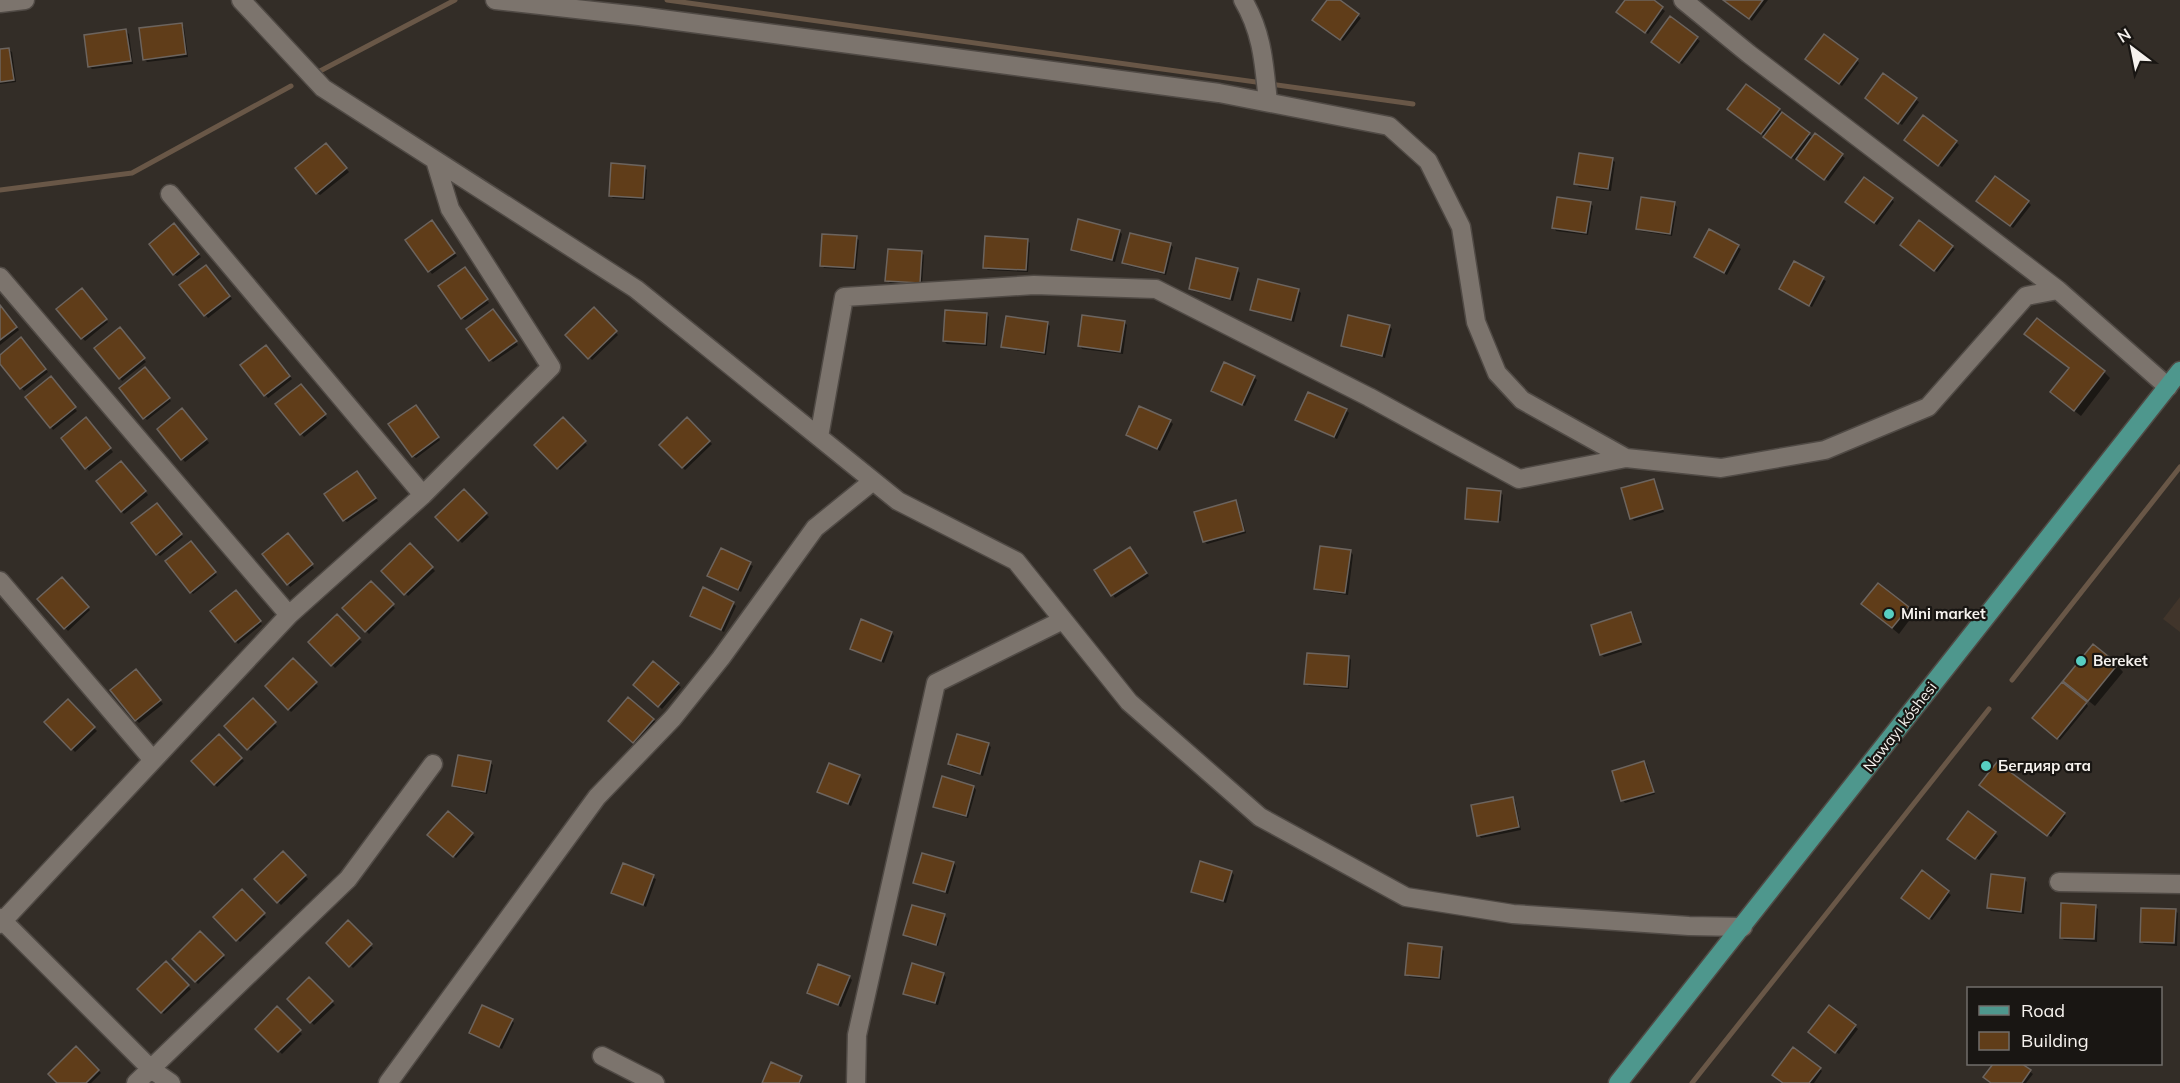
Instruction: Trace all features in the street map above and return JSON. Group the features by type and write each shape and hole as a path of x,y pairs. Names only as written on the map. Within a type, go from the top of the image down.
{"main road":[{"name":"Nawayı kóshesi","path":"1618,1083 2180,371"}],"street":[{"path":"0,3 25,0"},
{"path":"240,0 323,88 636,289 898,501 1016,561 1130,702 1260,817 1406,897 1513,914 1689,926 1743,927"},
{"path":"495,0 651,17 1208,92 1389,126 1428,160 1461,227 1476,322 1497,373 1522,400 1626,458"},
{"path":"1243,0 1252,15 1262,46 1268,102"},
{"path":"1683,0 1758,61 2058,290 2168,387"},
{"path":"171,1083 151,1069 1,921 289,615 423,495 551,367 450,209 435,160"},
{"path":"170,194 423,495"},
{"path":"0,277 289,615"},
{"path":"819,437 844,297 1034,285 1156,289 1369,397 1519,478 1626,458 1721,468 1825,450 1928,407 2026,296 2058,290"},
{"path":"388,1083 597,797 673,718 721,658 815,528 873,481"},
{"path":"0,581 153,760"},
{"path":"856,1083 857,1035 936,683 1063,620"},
{"path":"136,1083 348,879 433,764"},
{"path":"2059,882 2180,884"},
{"path":"602,1056 655,1083"}],"shaded area":[{"path":"2180,597 2180,632 2163,619"}],"building":[{"path":"1327,0 1340,0 1359,14 1340,40 1312,20"},
{"path":"1625,0 1654,0 1663,7 1645,33 1616,12"},
{"path":"1723,0 1763,0 1749,19"},
{"path":"1670,16 1698,37 1679,63 1651,42"},
{"path":"182,23 186,54 143,60 139,28"},
{"path":"126,29 131,61 88,67 84,35"},
{"path":"1824,34 1858,59 1839,84 1805,59"},
{"path":"9,48 14,80 0,82 0,49"},
{"path":"1883,73 1917,98 1898,124 1865,98"},
{"path":"1746,84 1780,109 1761,134 1727,109"},
{"path":"1782,112 1810,133 1791,158 1763,137"},
{"path":"1923,115 1957,141 1938,166 1904,140"},
{"path":"1815,133 1843,154 1824,180 1796,159"},
{"path":"326,143 347,168 316,194 295,168"},
{"path":"1579,153 1613,158 1608,189 1574,184"},
{"path":"611,163 645,166 643,198 609,196"},
{"path":"1995,176 2029,201 2010,226 1976,201"},
{"path":"1864,177 1893,198 1874,223 1845,202"},
{"path":"1557,197 1591,202 1586,233 1552,228"},
{"path":"1641,197 1675,202 1670,234 1636,229"},
{"path":"1078,219 1120,230 1112,260 1071,250"},
{"path":"432,220 455,253 428,272 405,240"},
{"path":"1919,220 1953,246 1934,271 1900,245"},
{"path":"174,223 199,254 173,275 149,244"},
{"path":"1709,229 1739,245 1724,273 1694,257"},
{"path":"1130,233 1171,243 1164,273 1122,263"},
{"path":"822,234 857,236 854,268 820,266"},
{"path":"985,236 1028,239 1026,270 983,268"},
{"path":"888,249 922,251 920,283 885,281"},
{"path":"1196,258 1238,268 1230,299 1189,289"},
{"path":"1794,261 1824,277 1809,306 1779,289"},
{"path":"206,265 230,296 204,316 179,285"},
{"path":"465,267 488,299 461,319 438,286"},
{"path":"1258,279 1299,289 1291,320 1250,310"},
{"path":"82,288 107,319 81,339 56,309"},
{"path":"0,305 17,327 0,340"},
{"path":"594,307 617,331 588,359 565,335"},
{"path":"493,309 517,341 489,361 466,329"},
{"path":"945,310 987,313 985,344 943,341"},
{"path":"1082,315 1125,321 1120,352 1078,346"},
{"path":"1348,315 1390,325 1382,356 1341,346"},
{"path":"1006,316 1048,322 1044,353 1001,347"},
{"path":"2037,318 2105,371 2074,411 2050,392 2069,368 2024,334"},
{"path":"120,327 145,358 119,379 94,348"},
{"path":"21,337 46,369 20,389 0,364 0,355"},
{"path":"266,345 290,376 264,396 240,365"},
{"path":"1224,362 1255,376 1242,405 1211,391"},
{"path":"145,367 170,398 143,419 119,388"},
{"path":"51,376 76,407 50,428 25,397"},
{"path":"301,384 326,414 300,435 275,404"},
{"path":"1308,392 1347,409 1334,437 1295,420"},
{"path":"416,405 439,437 412,457 388,424"},
{"path":"1139,406 1171,420 1157,449 1126,435"},
{"path":"182,408 207,439 181,460 157,429"},
{"path":"86,417 111,448 85,469 61,438"},
{"path":"563,417 586,441 557,469 534,445"},
{"path":"687,417 710,441 682,468 659,445"},
{"path":"121,461 146,491 121,512 96,481"},
{"path":"357,471 376,498 343,521 324,494"},
{"path":"1654,479 1663,509 1630,519 1621,488"},
{"path":"1467,488 1501,491 1498,522 1465,519"},
{"path":"464,489 487,513 458,541 435,517"},
{"path":"1236,500 1244,531 1203,542 1194,512"},
{"path":"157,503 182,534 156,555 131,523"},
{"path":"288,533 313,564 287,585 262,554"},
{"path":"191,541 216,572 190,593 165,561"},
{"path":"410,543 433,567 404,595 381,571"},
{"path":"1320,546 1351,550 1345,593 1314,589"},
{"path":"1130,547 1147,573 1111,596 1094,570"},
{"path":"721,548 751,562 738,590 707,576"},
{"path":"62,577 89,607 64,629 37,599"},
{"path":"371,581 394,604 365,632 342,608"},
{"path":"1878,583 1909,607 1892,628 1861,604"},
{"path":"703,587 734,602 721,630 690,616"},
{"path":"236,590 261,621 235,642 210,611"},
{"path":"1631,612 1641,642 1600,655 1591,625"},
{"path":"337,614 360,638 331,666 308,642"},
{"path":"861,619 892,632 881,661 850,649"},
{"path":"2093,644 2118,664 2088,701 2063,681"},
{"path":"1307,653 1349,656 1347,687 1304,684"},
{"path":"293,658 317,682 288,710 265,686"},
{"path":"653,661 679,683 658,707 633,685"},
{"path":"136,669 161,700 135,721 110,690"},
{"path":"2062,682 2087,702 2057,739 2032,718"},
{"path":"628,697 654,719 633,743 608,721"},
{"path":"253,698 276,722 247,750 224,726"},
{"path":"68,699 95,727 71,750 44,722"},
{"path":"219,734 242,758 214,785 191,761"},
{"path":"957,734 989,743 980,774 948,764"},
{"path":"458,755 491,761 485,792 452,786"},
{"path":"1644,761 1654,792 1621,801 1612,771"},
{"path":"1997,762 2065,813 2047,836 1979,785"},
{"path":"829,763 860,775 848,804 817,792"},
{"path":"942,776 974,786 966,816 933,807"},
{"path":"1513,797 1519,827 1477,836 1471,805"},
{"path":"448,811 473,833 453,857 427,835"},
{"path":"1968,811 1996,832 1975,859 1947,839"},
{"path":"283,851 306,875 277,903 254,879"},
{"path":"922,853 954,862 945,892 913,883"},
{"path":"1200,861 1232,871 1223,901 1191,892"},
{"path":"623,863 654,875 643,905 611,893"},
{"path":"1922,870 1949,891 1929,919 1901,898"},
{"path":"1991,874 2025,878 2021,912 1987,908"},
{"path":"242,889 265,913 236,941 213,917"},
{"path":"2061,903 2096,905 2094,939 2060,938"},
{"path":"912,905 945,914 936,945 903,935"},
{"path":"2141,908 2176,909 2174,943 2140,942"},
{"path":"348,920 372,944 349,967 326,943"},
{"path":"200,931 224,955 195,982 172,959"},
{"path":"1408,943 1442,947 1439,978 1405,975"},
{"path":"166,961 189,985 161,1013 137,989"},
{"path":"912,963 944,973 935,1003 903,994"},
{"path":"818,964 850,976 838,1005 807,993"},
{"path":"309,977 333,1001 310,1023 287,999"},
{"path":"482,1005 513,1019 499,1047 469,1033"},
{"path":"1829,1005 1856,1025 1835,1053 1808,1032"},
{"path":"277,1006 301,1030 278,1052 255,1029"},
{"path":"76,1046 99,1070 86,1083 57,1083 48,1074"},
{"path":"1793,1047 1821,1068 1809,1083 1783,1083 1772,1075"},
{"path":"771,1062 802,1076 799,1083 762,1083"},
{"path":"1992,1065 2024,1065 2031,1070 2022,1083 1991,1083 1983,1077"}],"waterway":[{"path":"320,71 455,0"},
{"path":"667,0 1413,104"},
{"path":"0,190 132,173 291,86"},
{"path":"2012,680 2180,467"},
{"path":"1692,1083 1989,709"}],"place":[{"name":"Mini market","path":"1889,614"},
{"name":"Bereket","path":"2081,661"},
{"name":"Бегдияр ата","path":"1986,766"}]}
